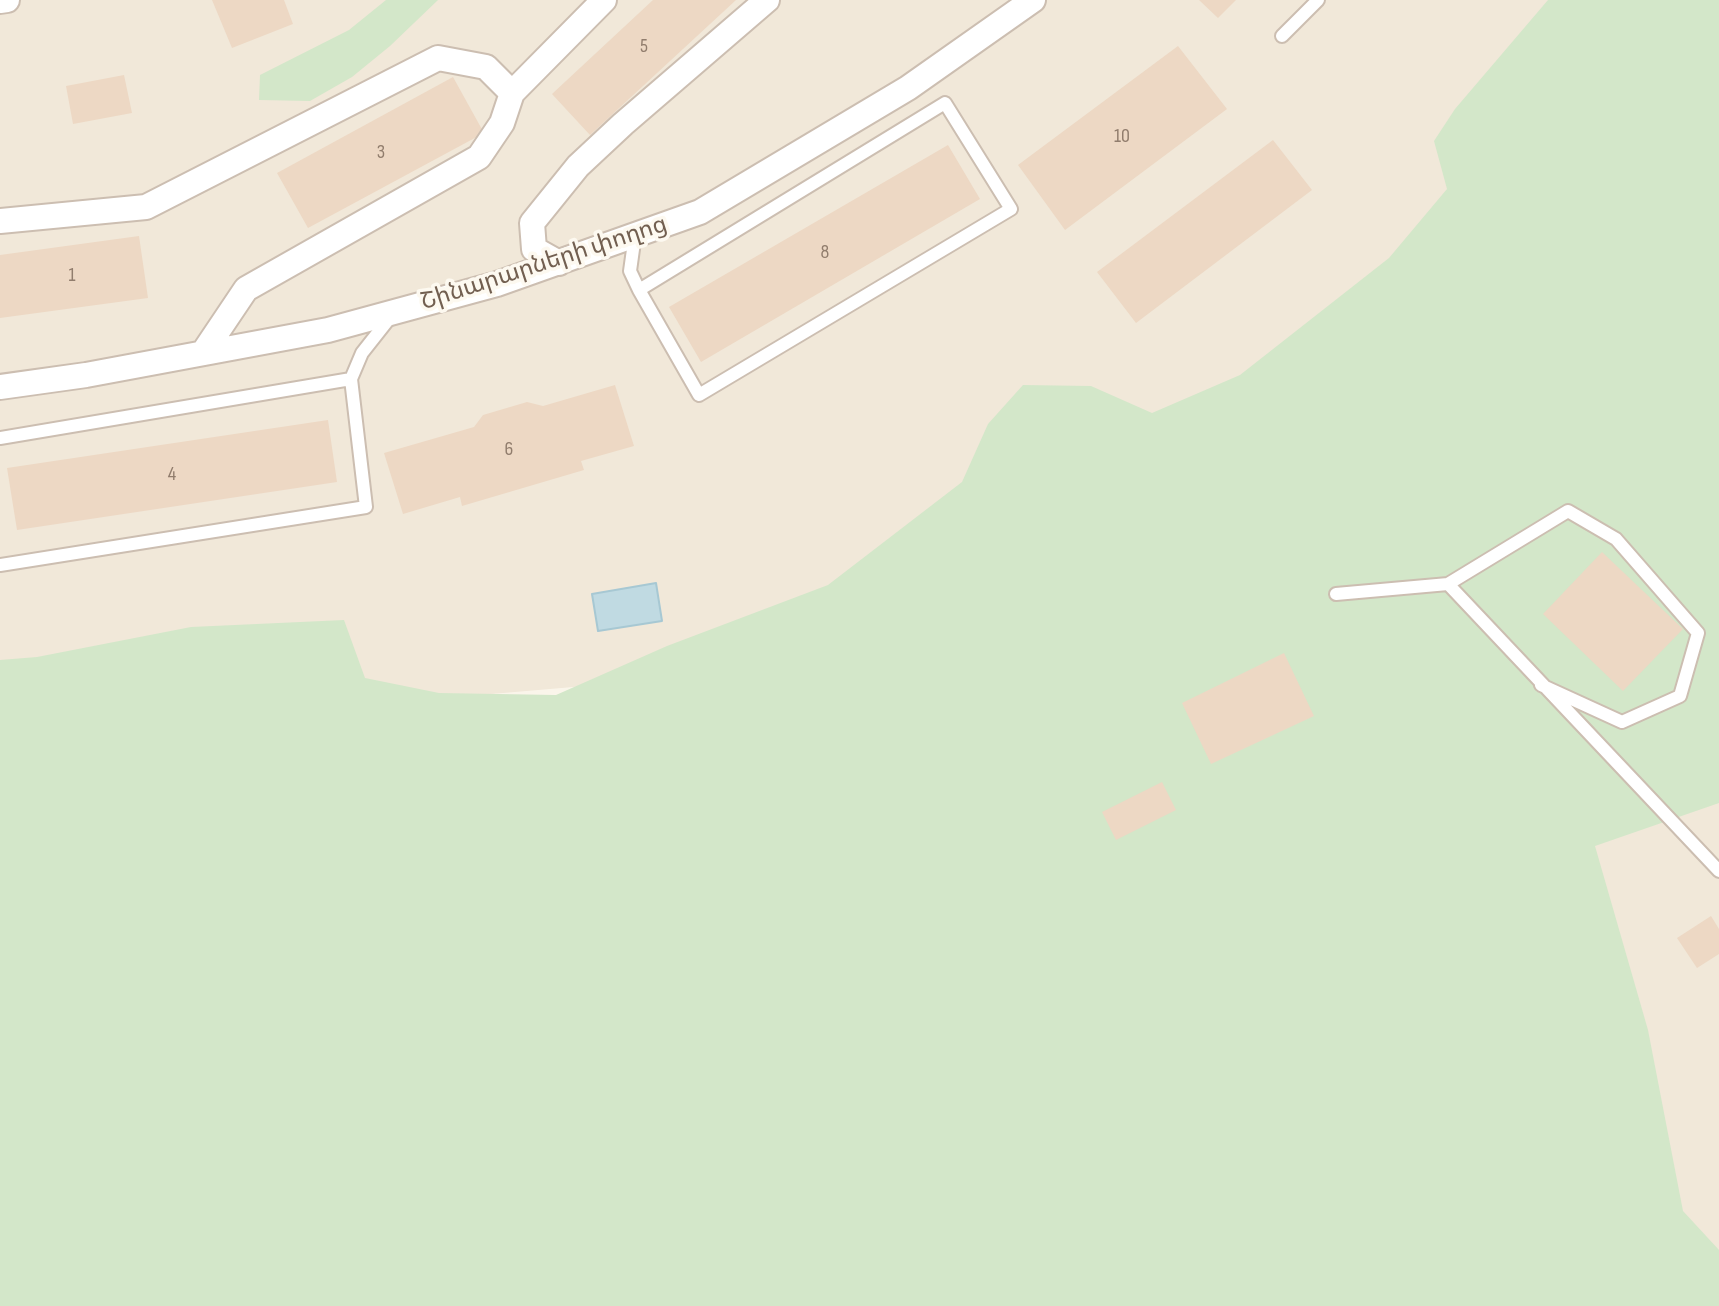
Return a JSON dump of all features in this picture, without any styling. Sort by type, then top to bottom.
[{"type":"street","points":[[0,1],[7,0]]},
{"type":"street","points":[[203,353],[246,289],[479,157],[502,123],[512,93],[604,0]]},
{"type":"street","points":[[559,263],[534,249],[532,223],[578,166],[600,145],[767,0]]},
{"type":"street","name":"Շինարարների փողոց","points":[[0,387],[328,330],[497,284],[700,212],[908,88],[1033,0]]},
{"type":"street","points":[[0,221],[146,207],[438,58],[486,67],[512,93]]},
{"type":"lane","points":[[1282,36],[1318,0]]},
{"type":"lane","points":[[635,235],[630,271],[639,290],[699,395],[1011,209],[945,103],[639,290]]},
{"type":"lane","points":[[0,565],[366,507],[351,379],[362,353],[394,313]]},
{"type":"lane","points":[[0,438],[351,379]]},
{"type":"lane","points":[[1336,594],[1448,584],[1568,511],[1616,539],[1698,633],[1680,696],[1622,722],[1541,685]]},
{"type":"lane","points":[[1448,584],[1719,871]]},
{"type":"shaded area","points":[[0,0],[1719,0],[1719,1257],[585,686],[0,736]]},
{"type":"green space","points":[[386,0],[438,0],[352,77],[310,101],[259,100],[260,75],[349,30]]},
{"type":"green space","points":[[1548,0],[1719,0],[1719,803],[1595,846],[1648,1030],[1683,1211],[1719,1250],[1719,1306],[0,1306],[0,660],[37,657],[191,627],[344,620],[365,678],[439,693],[556,695],[667,646],[828,585],[962,482],[988,424],[1023,385],[1091,386],[1152,413],[1240,375],[1389,258],[1447,189],[1434,141],[1455,109]]},
{"type":"water","points":[[656,583],[662,621],[598,631],[592,594]]},
{"type":"building","points":[[212,0],[284,0],[293,24],[232,48]]},
{"type":"building","points":[[653,0],[736,0],[590,135],[552,94]]},
{"type":"building","points":[[1199,0],[1236,0],[1218,18]]},
{"type":"building","points":[[1178,46],[1227,109],[1065,230],[1018,165]]},
{"type":"building","points":[[124,75],[132,113],[73,124],[66,86]]},
{"type":"building","points":[[453,77],[484,133],[308,228],[277,173]]},
{"type":"building","points":[[1273,140],[1312,190],[1136,323],[1097,272]]},
{"type":"building","points":[[948,145],[980,199],[701,362],[669,307]]},
{"type":"building","points":[[139,236],[148,298],[0,318],[0,255]]},
{"type":"building","points":[[615,385],[634,446],[581,461],[584,470],[462,506],[460,497],[403,514],[384,453],[474,427],[483,415],[527,402],[543,406]]},
{"type":"building","points":[[328,420],[337,482],[17,530],[7,468]]},
{"type":"building","points":[[1602,552],[1683,629],[1623,691],[1543,614]]},
{"type":"building","points":[[1284,653],[1314,716],[1211,764],[1182,703]]},
{"type":"building","points":[[1162,782],[1176,810],[1116,840],[1102,812]]},
{"type":"building","points":[[1711,916],[1719,929],[1719,954],[1697,968],[1677,938]]}]
